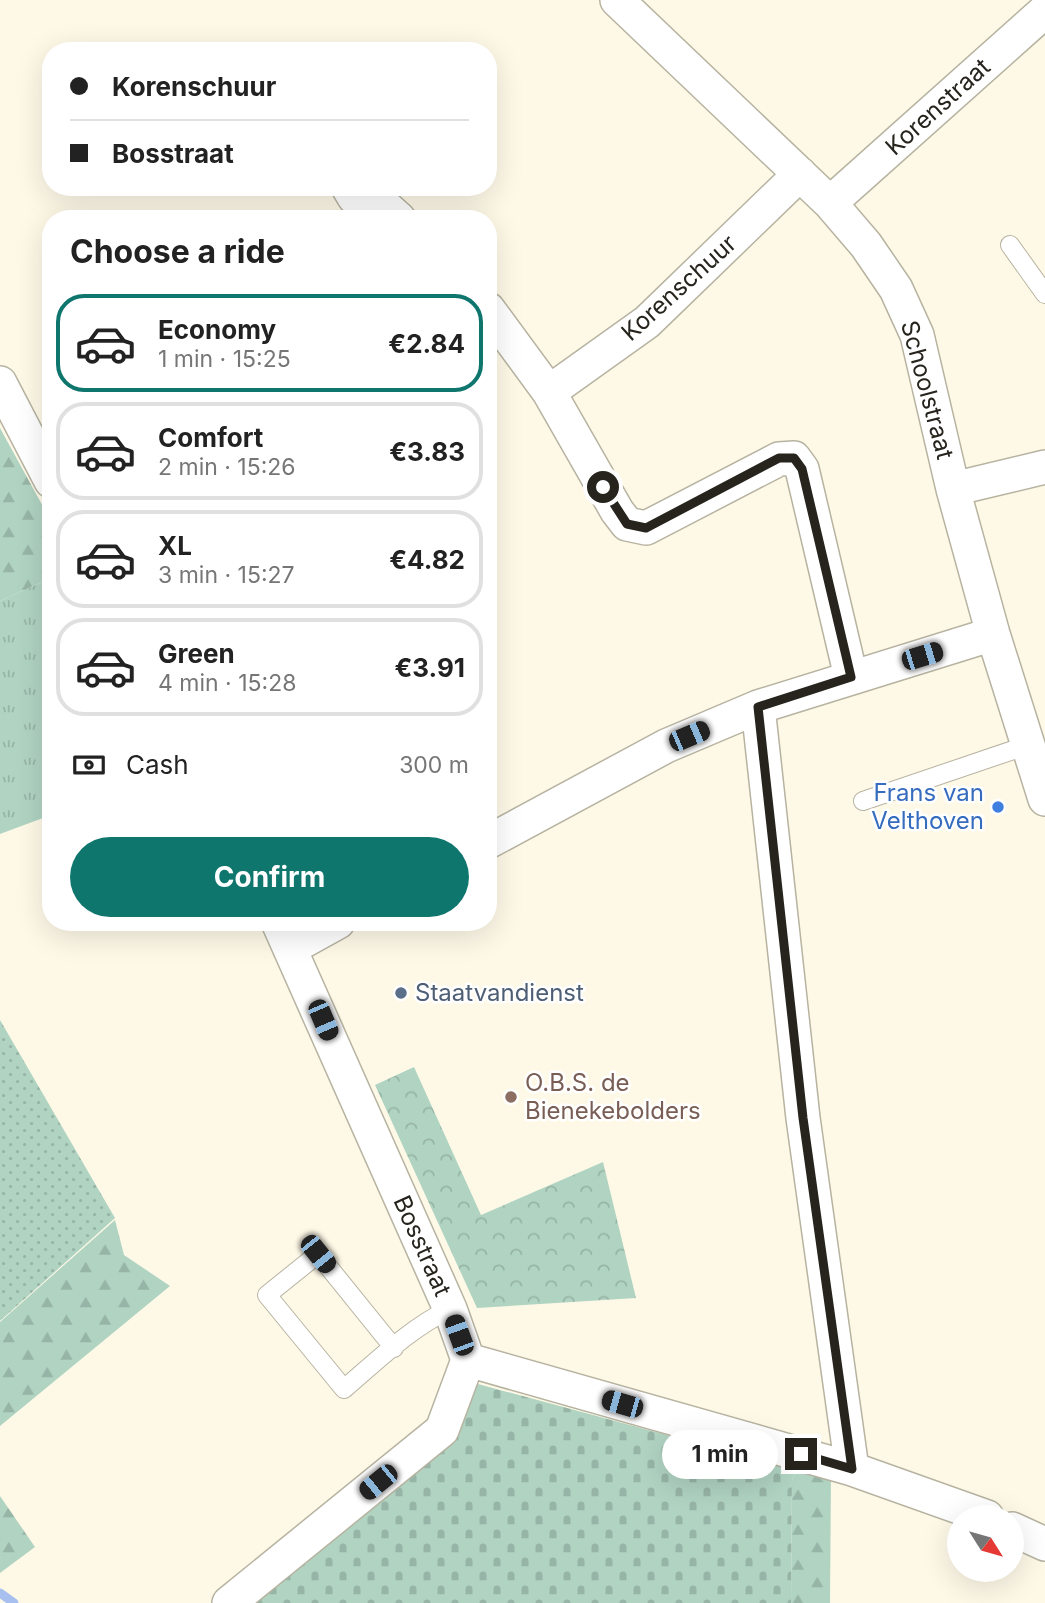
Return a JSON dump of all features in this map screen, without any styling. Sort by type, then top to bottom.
[{"type":"street","name":"Schoolstraat","points":[[617,0],[830,203],[866,245],[896,289],[917,335],[953,489],[993,634],[1036,742],[1045,799]]},
{"type":"street","name":"Korenstraat","points":[[830,203],[1045,11]]},
{"type":"street","name":"Korenschuur","points":[[549,392],[648,322],[800,174]]},
{"type":"street","points":[[353,196],[378,200],[389,210]]},
{"type":"street","points":[[497,321],[549,392],[627,524],[646,528],[779,458],[794,458],[802,469],[851,677]]},
{"type":"street","points":[[0,383],[42,464]]},
{"type":"street","points":[[953,489],[1045,467]]},
{"type":"street","points":[[497,837],[666,746],[758,707],[993,634]]},
{"type":"street","points":[[758,707],[803,1118],[852,1469]]},
{"type":"street","name":"Bosstraat","points":[[285,935],[450,1309],[468,1360]]},
{"type":"street","points":[[229,1603],[442,1430],[468,1360],[852,1469],[953,1505]]},
{"type":"street","points":[[1024,1534],[1045,1544]]},
{"type":"lane","points":[[1010,245],[1045,294]]},
{"type":"lane","points":[[863,801],[1036,742]]},
{"type":"lane","points":[[394,1348],[318,1254],[267,1295],[344,1389],[394,1348],[429,1319],[450,1309]]},
{"type":"green space","points":[[0,428],[42,505],[42,582],[0,601]]},
{"type":"green space","points":[[42,582],[42,818],[0,834],[0,601]]},
{"type":"green space","points":[[0,1020],[115,1218],[0,1321]]},
{"type":"green space","points":[[414,1067],[481,1215],[603,1162],[636,1298],[477,1308],[375,1085]]},
{"type":"green space","points":[[115,1220],[124,1255],[170,1286],[0,1426],[0,1322]]},
{"type":"green space","points":[[467,1381],[796,1470],[792,1481],[791,1603],[242,1603],[434,1450]]},
{"type":"green space","points":[[796,1470],[831,1472],[830,1603],[791,1603],[792,1481]]},
{"type":"green space","points":[[0,1496],[35,1547],[0,1573]]},
{"type":"waterway","points":[[0,1593],[14,1603]]},
{"type":"place","name":"Frans van Velthoven","points":[[998,807]]},
{"type":"place","name":"Staatvandienst","points":[[401,993]]},
{"type":"place","name":"O.B.S. de Bienekebolders","points":[[511,1097]]},
{"type":"route","points":[[603,487],[627,524],[646,528],[779,458],[794,458],[802,469],[851,677],[758,707],[803,1118],[852,1469],[801,1454]]}]
